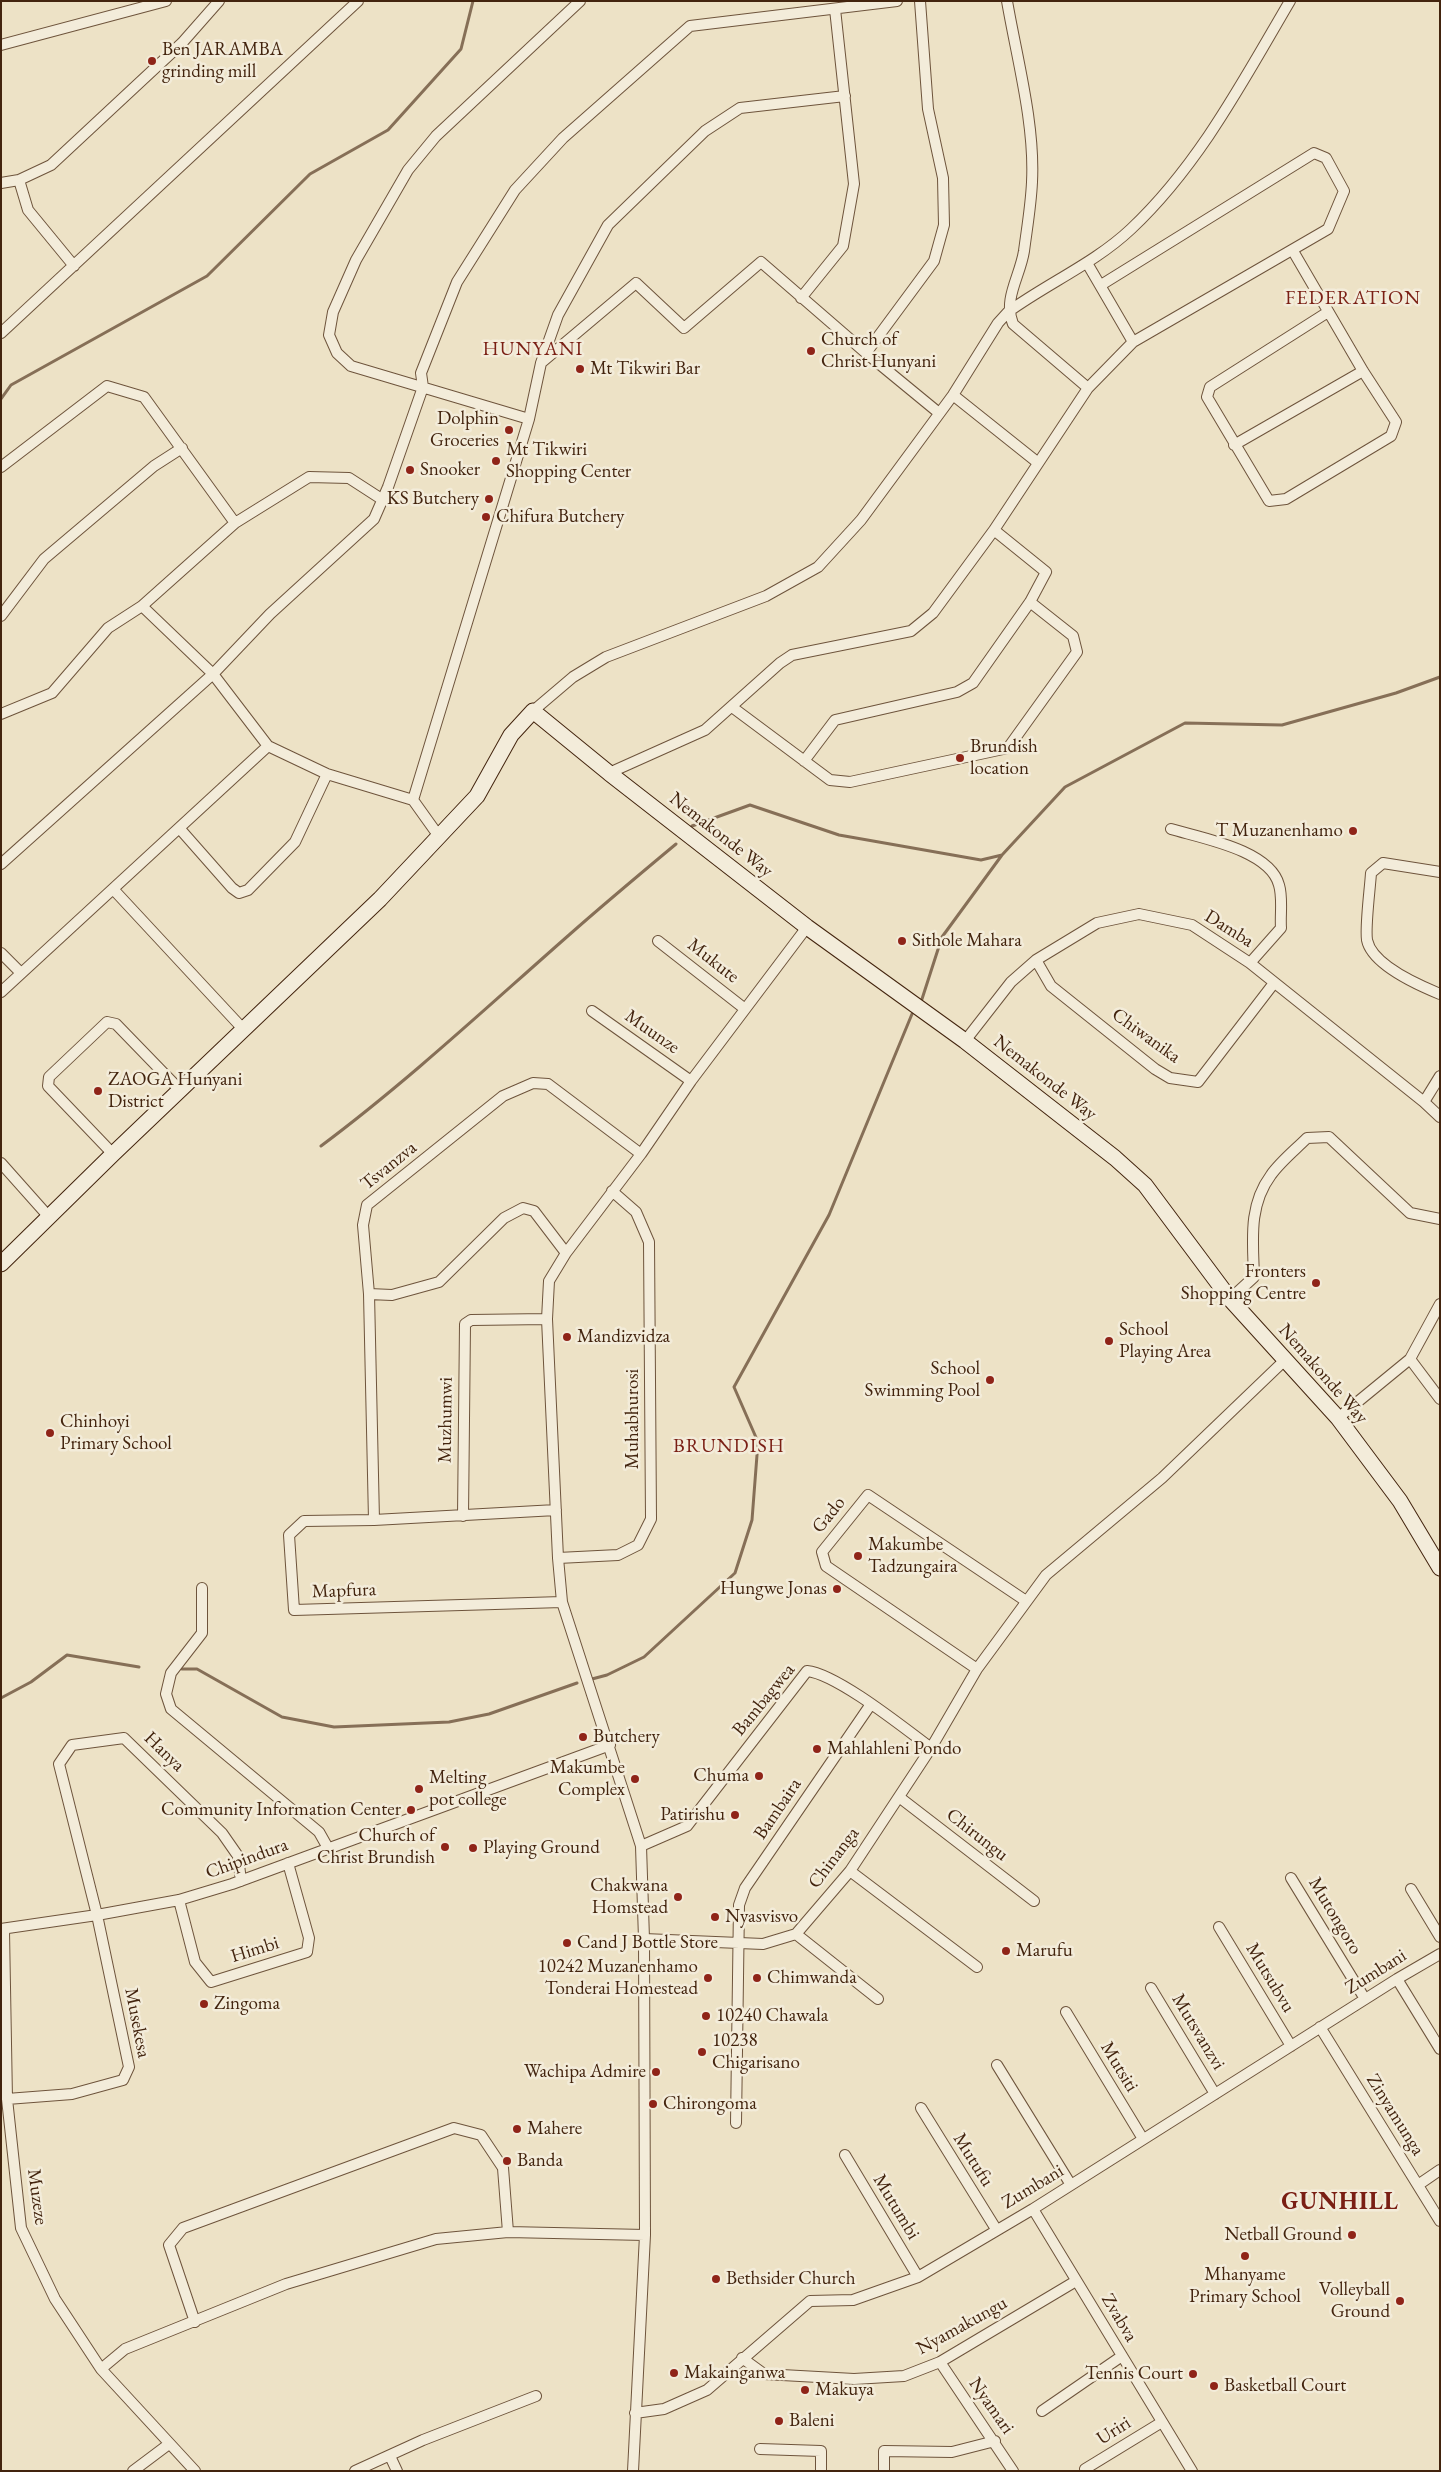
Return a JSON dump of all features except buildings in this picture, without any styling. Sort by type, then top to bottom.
[{"type":"street","points":[[1,45],[166,1]]},
{"type":"street","points":[[1,183],[19,180],[51,165],[182,43],[219,1]]},
{"type":"street","points":[[2,330],[74,266],[358,1]]},
{"type":"street","points":[[529,419],[351,366],[337,353],[329,335],[333,312],[356,260],[408,170],[436,136],[580,1]]},
{"type":"street","points":[[1,864],[213,674],[270,614],[374,519],[383,500],[423,387],[421,373],[457,282],[515,190],[563,138],[690,26],[897,1]]},
{"type":"street","points":[[866,353],[934,260],[944,225],[943,178],[928,109],[920,1]]},
{"type":"street","points":[[1007,1],[1029,128],[1032,181],[1024,253],[1009,301],[1008,312],[1012,324],[1088,388]]},
{"type":"street","points":[[1,1264],[113,1154],[380,899],[477,796],[511,735],[533,711],[573,677],[606,657],[766,596],[818,567],[861,520],[953,395],[998,324],[1008,312],[1088,262],[1131,230],[1166,191],[1211,134],[1290,1]]},
{"type":"street","points":[[802,298],[843,246],[854,184],[835,9]]},
{"type":"street","points":[[413,800],[529,419],[541,363],[558,315],[608,225],[705,131],[740,108],[845,96]]},
{"type":"street","points":[[609,773],[706,730],[780,663],[792,655],[911,630],[934,613],[994,530],[1037,462],[1088,388],[1133,342],[1328,229],[1344,191],[1326,158],[1314,153],[1101,286]]},
{"type":"street","points":[[19,180],[28,210],[74,266]]},
{"type":"street","points":[[1293,251],[1363,371],[1396,422],[1391,436],[1286,499],[1269,501],[1207,397],[1210,387],[1328,312]]},
{"type":"street","points":[[541,363],[636,283],[684,328],[761,262],[866,353],[940,413]]},
{"type":"street","points":[[1088,262],[1133,342]]},
{"type":"street","points":[[1234,445],[1363,371]]},
{"type":"street","points":[[1,467],[107,386],[144,397],[235,522]]},
{"type":"street","points":[[953,395],[1037,462]]},
{"type":"street","points":[[1,616],[44,559],[154,466],[182,448]]},
{"type":"street","points":[[1,714],[52,693],[108,628],[142,606],[235,522],[309,477],[349,478],[383,500]]},
{"type":"street","points":[[804,761],[835,720],[957,692],[973,683],[1030,602],[1046,572],[994,530]]},
{"type":"street","points":[[732,707],[830,780],[850,782],[1008,748],[1077,652],[1072,636],[1030,602]]},
{"type":"street","points":[[142,606],[213,674],[268,746],[327,774],[413,800],[438,836]]},
{"type":"street","name":"Nemakonde Way","points":[[533,711],[609,773],[807,927],[965,1040],[1115,1158],[1145,1185],[1230,1299],[1338,1418],[1400,1500],[1440,1568]]},
{"type":"street","points":[[1,992],[268,746]]},
{"type":"street","points":[[180,829],[232,888],[239,893],[248,890],[295,842],[327,774]]},
{"type":"street","points":[[1170,829],[1235,847],[1270,867],[1279,885],[1281,928],[1250,963]]},
{"type":"street","points":[[1440,872],[1383,863],[1371,874],[1367,940],[1380,961],[1412,983],[1440,994]]},
{"type":"street","points":[[113,888],[244,1030]]},
{"type":"street","name":"Damba","points":[[965,1040],[1011,982],[1036,960],[1097,923],[1139,914],[1192,925],[1250,963],[1424,1102],[1440,1117]]},
{"type":"street","points":[[634,2471],[635,2413],[645,2235],[644,1939],[641,1846],[610,1745],[596,1712],[562,1602],[558,1558],[546,1319],[549,1282],[566,1253],[807,927]]},
{"type":"street","name":"Mukute","points":[[658,941],[746,1010]]},
{"type":"street","points":[[1,953],[21,973]]},
{"type":"street","name":"Chiwanika","points":[[1036,960],[1051,986],[1155,1069],[1170,1078],[1198,1082],[1274,983]]},
{"type":"street","name":"Muunze","points":[[592,1011],[691,1082]]},
{"type":"street","points":[[113,1154],[48,1086],[49,1077],[107,1022],[116,1024],[180,1090]]},
{"type":"street","points":[[1424,1102],[1440,1076]]},
{"type":"street","name":"Tsvanzva","points":[[374,1520],[369,1294],[363,1225],[367,1205],[503,1096],[533,1083],[548,1084],[641,1154]]},
{"type":"street","points":[[1230,1299],[1254,1277],[1252,1222],[1257,1202],[1271,1175],[1306,1138],[1329,1137],[1410,1213],[1440,1219]]},
{"type":"street","points":[[1,1163],[49,1217]]},
{"type":"street","name":"Muhabhurosi","points":[[558,1558],[618,1555],[638,1545],[651,1519],[649,1242],[636,1212],[612,1191]]},
{"type":"street","points":[[369,1294],[392,1295],[439,1282],[504,1218],[523,1208],[534,1211],[566,1253]]},
{"type":"street","points":[[1338,1418],[1410,1359],[1440,1304]]},
{"type":"street","name":"Muzhumwi","points":[[463,1516],[464,1324],[471,1320],[546,1319]]},
{"type":"street","name":"Chinanga","points":[[796,1934],[850,1871],[931,1748],[977,1669],[1046,1575],[1162,1478],[1286,1359]]},
{"type":"street","points":[[1410,1359],[1440,1398]]},
{"type":"street","name":"Gado","points":[[977,1669],[826,1566],[822,1552],[868,1495],[1026,1601]]},
{"type":"street","name":"Mapfura","points":[[556,1510],[374,1520],[304,1521],[289,1535],[294,1610],[562,1602]]},
{"type":"street","points":[[202,1588],[202,1633],[171,1673],[166,1694],[171,1709],[318,1832],[328,1848]]},
{"type":"street","name":"Bambagwea","points":[[641,1846],[687,1826],[807,1670],[820,1672],[871,1704],[931,1748]]},
{"type":"street","name":"Bambaira","points":[[736,2123],[739,1905],[745,1888],[871,1704]]},
{"type":"street","name":"Hanya","points":[[97,1915],[59,1764],[72,1745],[124,1738],[222,1833],[238,1856],[241,1881]]},
{"type":"street","name":"Chipindura","points":[[3,1930],[179,1900],[241,1881],[610,1745]]},
{"type":"street","name":"Chirungu","points":[[899,1797],[1034,1901]]},
{"type":"street","name":"Himbi","points":[[179,1900],[195,1962],[211,1982],[307,1952],[309,1938],[288,1863]]},
{"type":"street","points":[[850,1871],[977,1967]]},
{"type":"street","name":"Mutongoro","points":[[1291,1878],[1365,1999]]},
{"type":"street","points":[[1412,1889],[1440,1937]]},
{"type":"street","name":"Musekesa","points":[[8,2099],[72,2094],[123,2080],[129,2068],[97,1915]]},
{"type":"street","name":"Mutsubvu","points":[[1219,1927],[1291,2046]]},
{"type":"street","name":"Muzeze","points":[[3,1930],[8,2099],[21,2228],[55,2298],[101,2369],[168,2444],[195,2471]]},
{"type":"street","points":[[644,1939],[763,1944],[796,1934],[878,1999]]},
{"type":"street","name":"Zumbani","points":[[635,2413],[664,2409],[707,2390],[742,2358],[810,2302],[852,2300],[918,2277],[996,2229],[1033,2209],[1365,1999],[1440,1954]]},
{"type":"street","points":[[1397,1979],[1440,2049]]},
{"type":"street","name":"Mutsvanzvi","points":[[1151,1988],[1215,2094]]},
{"type":"street","name":"Mutsiti","points":[[1066,2012],[1142,2139]]},
{"type":"street","name":"Zinyamunga","points":[[1320,2028],[1440,2221]]},
{"type":"street","points":[[997,2065],[1071,2185]]},
{"type":"street","name":"Mutufu","points":[[921,2108],[996,2229]]},
{"type":"street","points":[[195,2322],[169,2245],[183,2228],[454,2128],[481,2135],[503,2168],[508,2232]]},
{"type":"street","name":"Mutumbi","points":[[845,2155],[918,2277]]},
{"type":"street","points":[[1418,2185],[1440,2170]]},
{"type":"street","name":"Zvabva","points":[[1033,2209],[1192,2471]]},
{"type":"street","points":[[101,2369],[125,2349],[303,2278],[436,2239],[508,2232],[645,2235]]},
{"type":"street","name":"Nyamakungu","points":[[742,2358],[764,2374],[854,2379],[904,2376],[940,2362],[1076,2281]]},
{"type":"street","points":[[1042,2411],[1122,2356]]},
{"type":"street","name":"Nyamari","points":[[940,2362],[995,2441],[1013,2471]]},
{"type":"street","points":[[354,2471],[423,2440],[536,2396]]},
{"type":"street","name":"Uriri","points":[[1085,2469],[1162,2422]]},
{"type":"street","points":[[884,2471],[884,2451],[952,2452],[995,2441]]},
{"type":"street","points":[[134,2471],[168,2444]]},
{"type":"street","points":[[760,2449],[821,2451],[821,2471]]},
{"type":"street","points":[[390,2456],[397,2471]]},
{"type":"waterway","points":[[1,399],[11,385],[207,276],[310,174],[388,130],[461,49],[473,1]]},
{"type":"waterway","points":[[922,999],[942,937],[1002,855],[1065,787],[1185,723],[1282,725],[1396,693],[1440,677]]},
{"type":"waterway","points":[[692,826],[750,805],[839,835],[981,860],[1002,855]]},
{"type":"waterway","points":[[321,1146],[416,1070],[582,923],[676,844]]},
{"type":"waterway","points":[[592,1679],[607,1675],[644,1657],[735,1573],[752,1520],[758,1442],[734,1387],[829,1215],[912,1014]]},
{"type":"waterway","points":[[1,1698],[31,1682],[67,1655],[139,1667]]},
{"type":"waterway","points":[[182,1669],[197,1669],[282,1717],[334,1727],[449,1722],[489,1714],[577,1683]]},
{"type":"place","name":"Ben JARAMBA grinding mill","points":[[152,61]]},
{"type":"place","name":"Church of Christ Hunyani","points":[[811,351]]},
{"type":"place","name":"Mt Tikwiri Bar","points":[[580,369]]},
{"type":"place","name":"Dolphin Groceries","points":[[509,430]]},
{"type":"place","name":"Mt Tikwiri Shopping Center","points":[[496,461]]},
{"type":"place","name":"Snooker","points":[[410,470]]},
{"type":"place","name":"KS Butchery","points":[[489,499]]},
{"type":"place","name":"Chifura Butchery","points":[[486,517]]},
{"type":"place","name":"Brundish location","points":[[960,758]]},
{"type":"place","name":"T Muzanenhamo","points":[[1353,831]]},
{"type":"place","name":"Sithole Mahara","points":[[902,941]]},
{"type":"place","name":"ZAOGA Hunyani District","points":[[98,1091]]},
{"type":"place","name":"Fronters Shopping Centre","points":[[1316,1283]]},
{"type":"place","name":"Mandizvidza","points":[[567,1337]]},
{"type":"place","name":"School Playing Area","points":[[1109,1341]]},
{"type":"place","name":"School Swimming Pool","points":[[990,1380]]},
{"type":"place","name":"Chinhoyi Primary School","points":[[50,1433]]},
{"type":"place","name":"Makumbe Tadzungaira","points":[[858,1556]]},
{"type":"place","name":"Hungwe Jonas","points":[[837,1589]]},
{"type":"place","name":"Butchery","points":[[583,1737]]},
{"type":"place","name":"Mahlahleni Pondo","points":[[817,1749]]},
{"type":"place","name":"Chuma","points":[[759,1776]]},
{"type":"place","name":"Makumbe Complex","points":[[635,1779]]},
{"type":"place","name":"Melting pot college","points":[[419,1789]]},
{"type":"place","name":"Community Information Center","points":[[411,1810]]},
{"type":"place","name":"Patirishu","points":[[735,1815]]},
{"type":"place","name":"Church of Christ Brundish","points":[[445,1847]]},
{"type":"place","name":"Playing Ground","points":[[473,1848]]},
{"type":"place","name":"Chakwana Homstead","points":[[678,1897]]},
{"type":"place","name":"Nyasvisvo","points":[[715,1917]]},
{"type":"place","name":"Cand J Bottle Store","points":[[567,1943]]},
{"type":"place","name":"Marufu","points":[[1006,1951]]},
{"type":"place","name":"10242 Muzanenhamo Tonderai Homestead","points":[[708,1978]]},
{"type":"place","name":"Chimwanda","points":[[757,1978]]},
{"type":"place","name":"Zingoma","points":[[204,2004]]},
{"type":"place","name":"10240 Chawala","points":[[706,2016]]},
{"type":"place","name":"10238 Chigarisano","points":[[702,2052]]},
{"type":"place","name":"Wachipa Admire","points":[[656,2072]]},
{"type":"place","name":"Chirongoma","points":[[653,2104]]},
{"type":"place","name":"Mahere","points":[[517,2129]]},
{"type":"place","name":"Banda","points":[[507,2161]]},
{"type":"place","name":"Netball Ground","points":[[1352,2235]]},
{"type":"place","name":"Mhanyame Primary School","points":[[1245,2256]]},
{"type":"place","name":"Bethsider Church","points":[[716,2279]]},
{"type":"place","name":"Volleyball Ground","points":[[1400,2301]]},
{"type":"place","name":"Makainganwa","points":[[674,2373]]},
{"type":"place","name":"Tennis Court","points":[[1193,2374]]},
{"type":"place","name":"Basketball Court","points":[[1214,2386]]},
{"type":"place","name":"Makuya","points":[[805,2390]]},
{"type":"place","name":"Baleni","points":[[779,2421]]},
{"type":"district","name":"FEDERATION","points":[[1353,299]]},
{"type":"district","name":"HUNYANI","points":[[533,350]]},
{"type":"district","name":"BRUNDISH","points":[[729,1447]]},
{"type":"district","name":"GUNHILL","points":[[1340,2202]]}]
